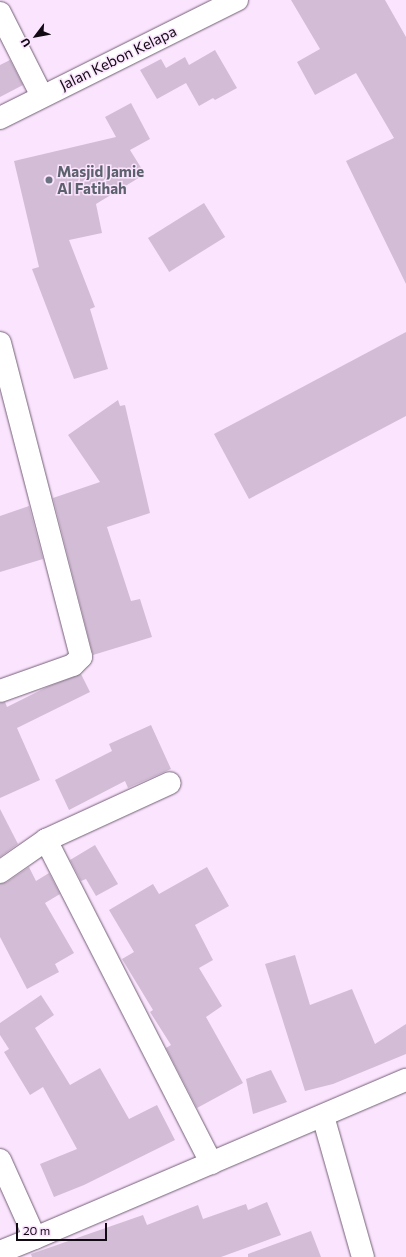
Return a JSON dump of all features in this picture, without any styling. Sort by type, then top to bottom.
[{"type":"street","name":"Jalan Kebon Kelapa","points":[[0,118],[237,0]]},
{"type":"street","points":[[0,13],[42,96]]},
{"type":"street","points":[[0,343],[81,657],[73,665],[0,691]]},
{"type":"street","points":[[0,872],[46,840],[170,783]]},
{"type":"street","points":[[46,840],[211,1163]]},
{"type":"street","points":[[0,1252],[406,1080]]},
{"type":"street","points":[[323,1116],[363,1257]]},
{"type":"street","points":[[0,1160],[35,1238]]},
{"type":"building","points":[[291,0],[385,0],[406,37],[406,284],[346,161],[394,138],[356,73],[315,95],[297,62],[320,49]]},
{"type":"building","points":[[215,50],[237,88],[215,100],[213,98],[199,106],[186,83],[157,99],[140,70],[161,59],[166,68],[185,57],[189,65]]},
{"type":"building","points":[[10,60],[23,85],[0,97],[0,65]]},
{"type":"building","points":[[131,103],[150,139],[130,150],[145,174],[96,204],[102,233],[69,240],[95,307],[90,309],[108,369],[74,379],[32,269],[39,267],[14,161],[116,137],[105,117]]},
{"type":"building","points":[[204,203],[225,237],[169,272],[148,238]]},
{"type":"building","points":[[406,332],[406,416],[249,499],[214,434]]},
{"type":"building","points":[[118,400],[120,406],[125,405],[150,513],[107,527],[131,601],[140,599],[152,637],[93,655],[53,498],[100,482],[68,435]]},
{"type":"building","points":[[29,506],[43,559],[0,572],[0,516]]},
{"type":"building","points":[[81,674],[90,692],[17,728],[40,780],[0,798],[0,703],[5,702],[7,707],[47,687]]},
{"type":"building","points":[[151,725],[171,769],[128,788],[125,781],[69,810],[55,780],[112,751],[109,744]]},
{"type":"building","points":[[0,809],[18,844],[0,857]]},
{"type":"building","points":[[95,845],[118,884],[96,896],[86,879],[81,881],[70,860]]},
{"type":"building","points":[[29,867],[36,881],[49,873],[60,894],[45,903],[74,953],[55,964],[59,972],[27,989],[0,937],[0,884],[7,882]]},
{"type":"building","points":[[207,867],[229,906],[195,925],[213,960],[199,968],[222,1006],[206,1017],[243,1083],[197,1108],[166,1048],[171,1045],[150,1012],[153,1010],[122,959],[134,952],[109,910],[153,884],[159,894]]},
{"type":"building","points":[[295,955],[310,1005],[352,989],[375,1044],[406,1024],[406,1054],[333,1084],[305,1091],[265,964]]},
{"type":"building","points":[[41,995],[54,1015],[35,1028],[70,1085],[100,1068],[129,1119],[157,1105],[175,1140],[84,1185],[54,1197],[40,1164],[77,1149],[43,1087],[30,1095],[4,1052],[9,1049],[0,1035],[0,1023]]},
{"type":"building","points":[[271,1070],[287,1102],[253,1114],[246,1079]]},
{"type":"building","points":[[267,1202],[281,1235],[221,1257],[32,1257],[31,1254],[143,1215],[147,1225],[198,1205],[203,1219],[246,1204],[248,1210]]},
{"type":"building","points":[[311,1231],[321,1257],[248,1257],[248,1254]]},
{"type":"place","name":"Masjid Jamie Al Fatihah","points":[[49,180]]}]
